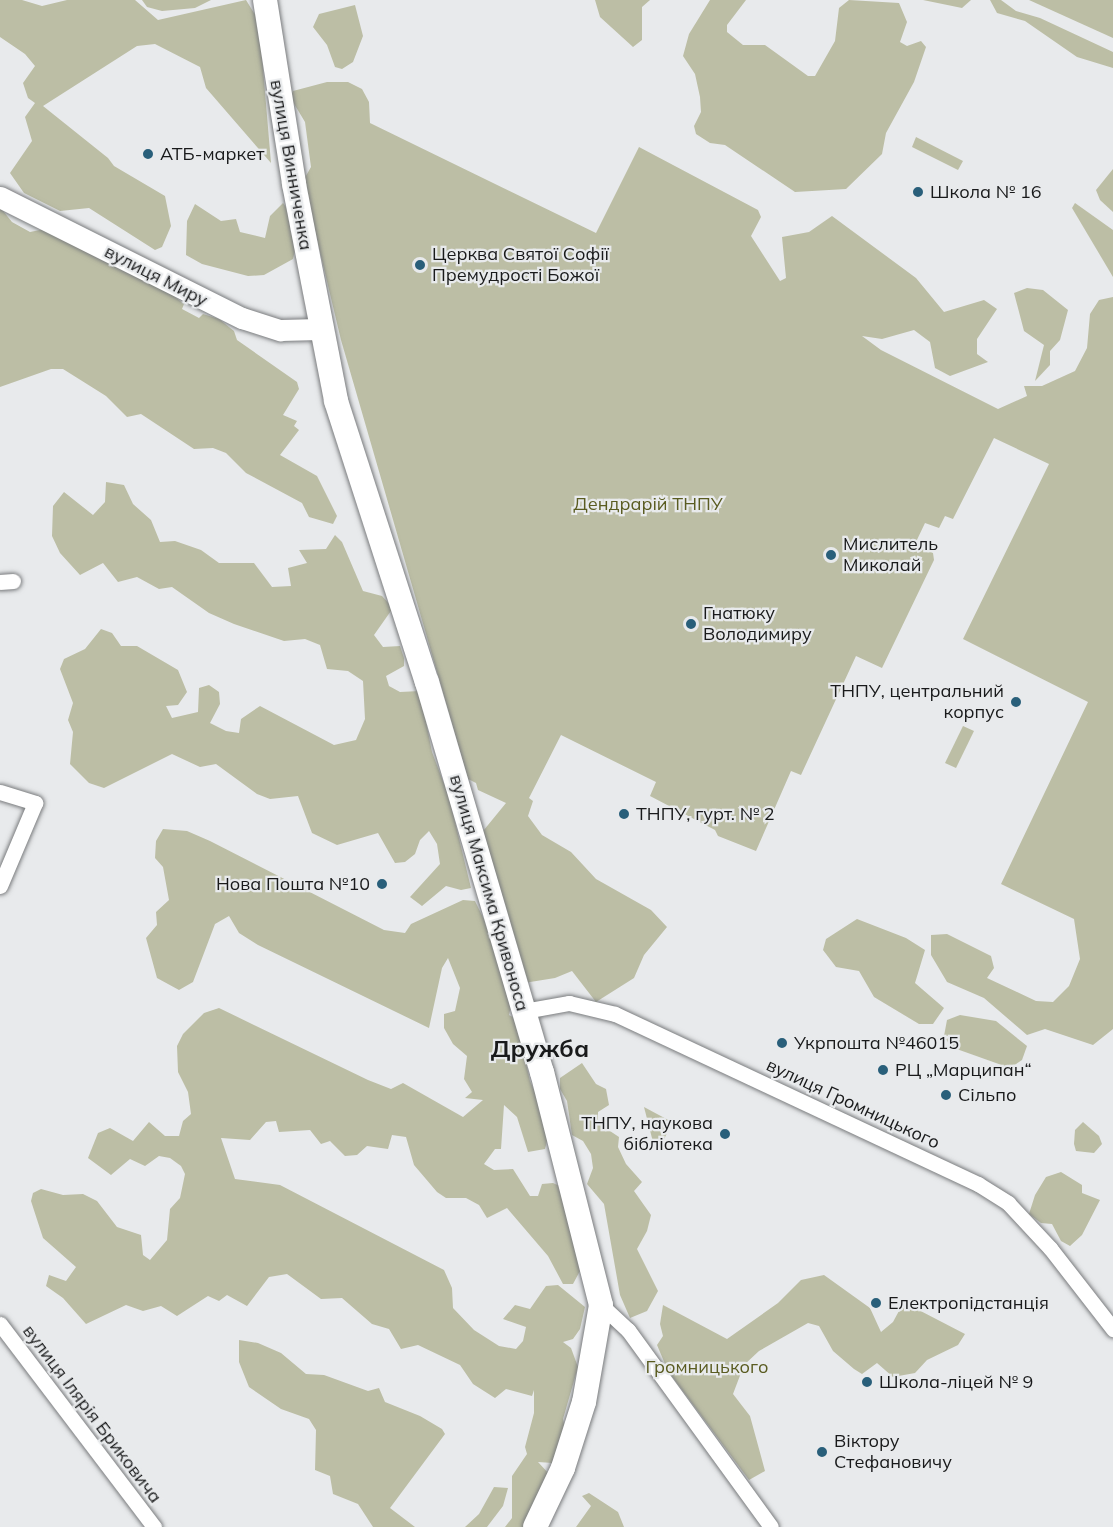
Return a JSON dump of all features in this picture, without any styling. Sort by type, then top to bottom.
[{"type":"main road","name":"вулиця Винниченка","points":[[265,0],[320,329]]},
{"type":"main road","name":"вулиця Миру","points":[[0,196],[242,318],[280,330],[320,329]]},
{"type":"main road","name":"вулиця Максима Кривоноса","points":[[320,329],[350,448],[427,682],[524,1011],[601,1305],[584,1402],[563,1468],[536,1527]]},
{"type":"street","points":[[0,792],[35,803],[0,886]]},
{"type":"street","name":"вулиця Громницького","points":[[524,1011],[569,1003],[615,1014],[978,1184],[1015,1211],[1113,1329]]},
{"type":"street","points":[[601,1305],[628,1330],[771,1527]]},
{"type":"street","name":"вулиця Ілярія Бриковича","points":[[0,1324],[154,1527]]},
{"type":"green space","points":[[0,0],[22,0],[42,6],[67,0],[135,0],[158,20],[246,0],[259,21],[271,163],[206,88],[200,67],[155,44],[137,46],[43,106],[108,158],[114,166],[165,196],[171,226],[162,247],[155,250],[89,208],[60,211],[24,193],[10,173],[32,141],[25,117],[35,103],[28,98],[23,83],[35,66],[25,54],[0,37]]},
{"type":"green space","points":[[142,0],[211,0],[195,8],[162,11],[147,7]]},
{"type":"green space","points":[[595,0],[650,0],[642,7],[642,40],[633,47],[600,17]]},
{"type":"green space","points":[[710,0],[746,0],[727,25],[727,32],[743,45],[765,45],[808,76],[815,76],[835,41],[839,8],[849,0],[899,3],[907,22],[900,42],[907,46],[921,41],[926,47],[914,82],[886,133],[882,154],[846,189],[795,192],[725,145],[710,143],[696,134],[694,126],[701,112],[700,97],[695,74],[683,56],[689,34]]},
{"type":"green space","points":[[923,0],[971,0],[962,8]]},
{"type":"green space","points":[[990,0],[1001,0],[1016,11],[1040,18],[1113,52],[1113,68],[1077,57],[1025,21],[997,13]]},
{"type":"green space","points":[[1029,0],[1113,0],[1113,38]]},
{"type":"green space","points":[[355,5],[363,36],[353,62],[342,69],[335,67],[327,45],[313,27],[319,14]]},
{"type":"green space","name":"Дендрарій ТНПУ","points":[[327,82],[348,82],[362,89],[369,102],[370,123],[596,233],[639,147],[758,210],[761,217],[751,236],[780,281],[786,278],[782,237],[809,232],[832,216],[916,278],[944,312],[984,300],[997,309],[977,339],[977,354],[988,362],[950,376],[935,368],[930,342],[914,330],[882,339],[862,336],[881,350],[998,409],[1027,396],[1024,386],[1042,386],[1075,371],[1087,348],[1090,314],[1099,300],[1113,297],[1113,1029],[1093,1045],[1045,1029],[1027,1035],[984,998],[947,982],[931,955],[931,935],[947,934],[991,956],[994,968],[987,978],[1036,1001],[1053,1002],[1069,986],[1080,959],[1074,919],[1001,884],[1088,702],[963,639],[1049,464],[994,438],[953,519],[945,516],[939,528],[925,523],[915,544],[933,553],[934,560],[882,668],[856,656],[801,775],[791,771],[756,851],[718,836],[715,830],[650,796],[656,782],[561,735],[529,798],[533,801],[528,816],[542,835],[571,852],[596,879],[651,910],[667,927],[644,955],[634,978],[596,1002],[572,971],[555,978],[524,983],[479,836],[506,803],[478,790],[476,783],[468,779],[341,340],[303,181],[311,167],[305,122],[290,97],[293,91]]},
{"type":"green space","points":[[916,137],[963,161],[958,170],[912,147]]},
{"type":"green space","points":[[1113,169],[1113,212],[1100,200],[1096,190]]},
{"type":"green space","points":[[283,203],[290,213],[290,230],[296,246],[293,259],[264,275],[248,276],[202,264],[186,255],[187,221],[195,204],[221,221],[236,219],[240,232],[265,238],[270,216]]},
{"type":"green space","points":[[1075,203],[1113,230],[1113,277],[1072,208]]},
{"type":"green space","points":[[0,207],[12,222],[30,232],[55,227],[155,281],[184,304],[182,309],[199,318],[203,314],[219,319],[234,331],[237,340],[297,382],[299,389],[283,415],[297,421],[294,426],[299,430],[280,455],[317,476],[337,516],[333,524],[309,517],[302,503],[246,473],[226,453],[213,448],[194,449],[141,414],[127,417],[106,396],[63,369],[51,369],[0,387]]},
{"type":"green space","points":[[1027,288],[1043,290],[1068,310],[1060,340],[1050,351],[1050,365],[1035,381],[1044,345],[1024,331],[1014,293]]},
{"type":"green space","points":[[106,482],[124,485],[133,504],[151,520],[160,542],[175,541],[201,550],[219,563],[254,563],[272,587],[291,586],[288,568],[307,563],[299,550],[326,549],[335,535],[342,542],[363,591],[382,596],[393,608],[374,635],[383,647],[400,646],[404,658],[404,666],[386,676],[389,686],[400,692],[420,691],[432,752],[449,797],[471,888],[461,890],[446,886],[422,906],[410,897],[440,864],[437,844],[429,831],[420,840],[415,854],[405,862],[395,863],[378,833],[337,845],[312,833],[298,796],[270,799],[257,794],[216,764],[200,767],[172,754],[104,788],[89,783],[70,764],[73,732],[68,720],[73,703],[60,669],[64,659],[85,649],[101,629],[112,633],[121,646],[137,646],[178,670],[187,692],[178,705],[166,706],[172,718],[198,712],[199,688],[209,685],[219,692],[220,704],[210,723],[226,731],[239,733],[241,719],[260,706],[334,745],[356,740],[365,719],[363,681],[348,671],[327,669],[320,645],[305,639],[284,641],[234,624],[209,613],[172,587],[159,589],[137,577],[118,582],[103,563],[80,575],[60,553],[52,536],[53,506],[64,492],[93,515],[105,502]]},
{"type":"green space","points":[[963,726],[974,731],[956,768],[945,763]]},
{"type":"green space","points":[[163,829],[187,831],[210,841],[384,930],[405,933],[411,924],[463,900],[475,901],[495,942],[511,1006],[509,1015],[516,1019],[530,1081],[543,1110],[548,1137],[545,1149],[528,1152],[517,1117],[504,1105],[501,1149],[495,1149],[484,1164],[494,1170],[513,1169],[530,1196],[538,1196],[542,1184],[553,1183],[564,1188],[581,1269],[573,1284],[563,1284],[548,1256],[507,1208],[487,1218],[479,1205],[466,1198],[446,1198],[437,1192],[414,1165],[406,1137],[392,1135],[388,1149],[367,1146],[357,1155],[345,1156],[330,1141],[321,1144],[310,1130],[279,1132],[276,1121],[266,1122],[250,1140],[221,1138],[235,1179],[280,1185],[444,1270],[452,1288],[453,1308],[474,1330],[499,1346],[516,1349],[523,1341],[526,1327],[503,1319],[515,1305],[530,1309],[546,1286],[558,1285],[585,1307],[580,1329],[573,1339],[563,1342],[571,1348],[578,1367],[563,1419],[566,1433],[553,1463],[538,1462],[550,1475],[527,1527],[505,1527],[512,1518],[512,1476],[527,1454],[525,1447],[534,1413],[534,1390],[532,1396],[506,1389],[495,1398],[473,1384],[460,1365],[418,1345],[401,1349],[389,1329],[372,1324],[342,1298],[321,1299],[287,1274],[269,1277],[247,1306],[227,1295],[219,1301],[208,1296],[177,1316],[161,1306],[143,1311],[126,1305],[86,1324],[63,1298],[46,1286],[49,1275],[66,1281],[76,1267],[43,1238],[31,1201],[33,1193],[41,1189],[63,1195],[83,1194],[97,1201],[117,1227],[141,1235],[143,1255],[150,1260],[167,1240],[170,1209],[180,1198],[185,1174],[181,1166],[170,1158],[159,1156],[145,1166],[130,1159],[111,1175],[88,1158],[98,1133],[110,1128],[133,1141],[149,1122],[165,1136],[179,1136],[183,1121],[191,1114],[188,1092],[178,1072],[177,1046],[183,1034],[204,1013],[219,1008],[368,1080],[391,1089],[403,1083],[463,1117],[483,1100],[465,1098],[472,1092],[464,1079],[467,1056],[453,1044],[444,1028],[444,1014],[455,1011],[460,988],[448,958],[442,968],[429,1028],[258,945],[239,933],[229,916],[215,924],[193,982],[179,990],[157,978],[146,938],[157,925],[156,912],[169,900],[163,867],[155,858],[156,841]]},
{"type":"green space","points":[[857,919],[906,938],[925,950],[915,983],[944,1008],[933,1024],[919,1024],[874,997],[859,971],[836,967],[823,950],[826,939]]},
{"type":"green space","points":[[960,1015],[996,1021],[1027,1046],[1022,1060],[1010,1068],[951,1047],[944,1036],[947,1020]]},
{"type":"green space","points":[[582,1063],[596,1084],[606,1089],[609,1105],[598,1112],[598,1123],[619,1137],[618,1147],[626,1164],[642,1182],[634,1191],[651,1215],[647,1231],[637,1249],[658,1291],[647,1311],[630,1318],[620,1295],[604,1204],[587,1184],[593,1168],[591,1154],[583,1141],[572,1135],[567,1101],[560,1089],[560,1078]]},
{"type":"green space","points":[[644,1107],[672,1122],[661,1146],[653,1142]]},
{"type":"green space","points":[[1083,1122],[1099,1136],[1102,1144],[1094,1153],[1076,1151],[1075,1130]]},
{"type":"green space","points":[[1061,1172],[1082,1185],[1082,1193],[1100,1200],[1082,1235],[1070,1246],[1061,1241],[1052,1224],[1041,1223],[1029,1214],[1035,1195],[1046,1177]]},
{"type":"green space","name":"Громницького","points":[[824,1275],[870,1308],[881,1332],[893,1322],[900,1309],[911,1306],[965,1334],[958,1345],[927,1360],[915,1373],[893,1377],[877,1363],[862,1374],[854,1369],[833,1351],[819,1326],[808,1323],[759,1351],[744,1365],[733,1394],[750,1416],[765,1471],[749,1480],[668,1371],[657,1345],[663,1336],[660,1324],[663,1305],[727,1339],[778,1303],[801,1280]]},
{"type":"green space","points":[[239,1340],[258,1343],[281,1353],[306,1374],[324,1375],[368,1391],[379,1388],[385,1402],[420,1416],[442,1429],[445,1434],[390,1508],[415,1527],[373,1527],[358,1504],[333,1494],[330,1476],[315,1470],[316,1430],[309,1419],[281,1409],[249,1387],[239,1362]]},
{"type":"green space","points":[[494,1487],[508,1488],[503,1506],[487,1527],[465,1527],[479,1514]]},
{"type":"green space","points":[[589,1493],[618,1512],[624,1527],[576,1527],[591,1506],[582,1496]]},
{"type":"place","name":"АТБ-маркет","points":[[148,154]]},
{"type":"place","name":"Школа № 16","points":[[918,192]]},
{"type":"place","name":"Церква Святої Софії Премудрості Божої","points":[[420,265]]},
{"type":"place","name":"Мислитель Миколай","points":[[831,555]]},
{"type":"place","name":"Гнатюку Володимиру","points":[[691,624]]},
{"type":"place","name":"ТНПУ, центральний корпус","points":[[1016,702]]},
{"type":"place","name":"ТНПУ, гурт. № 2","points":[[624,814]]},
{"type":"place","name":"Нова Пошта №10","points":[[382,884]]},
{"type":"place","name":"Укрпошта №46015","points":[[782,1043]]},
{"type":"place","name":"РЦ „Марципан“","points":[[883,1070]]},
{"type":"place","name":"Сільпо","points":[[946,1095]]},
{"type":"place","name":"ТНПУ, наукова бібліотека","points":[[725,1134]]},
{"type":"place","name":"Електропідстанція","points":[[876,1303]]},
{"type":"place","name":"Школа-ліцей № 9","points":[[867,1382]]},
{"type":"place","name":"Віктору Стефановичу","points":[[822,1452]]},
{"type":"district","name":"Дружба","points":[[540,1049]]}]
